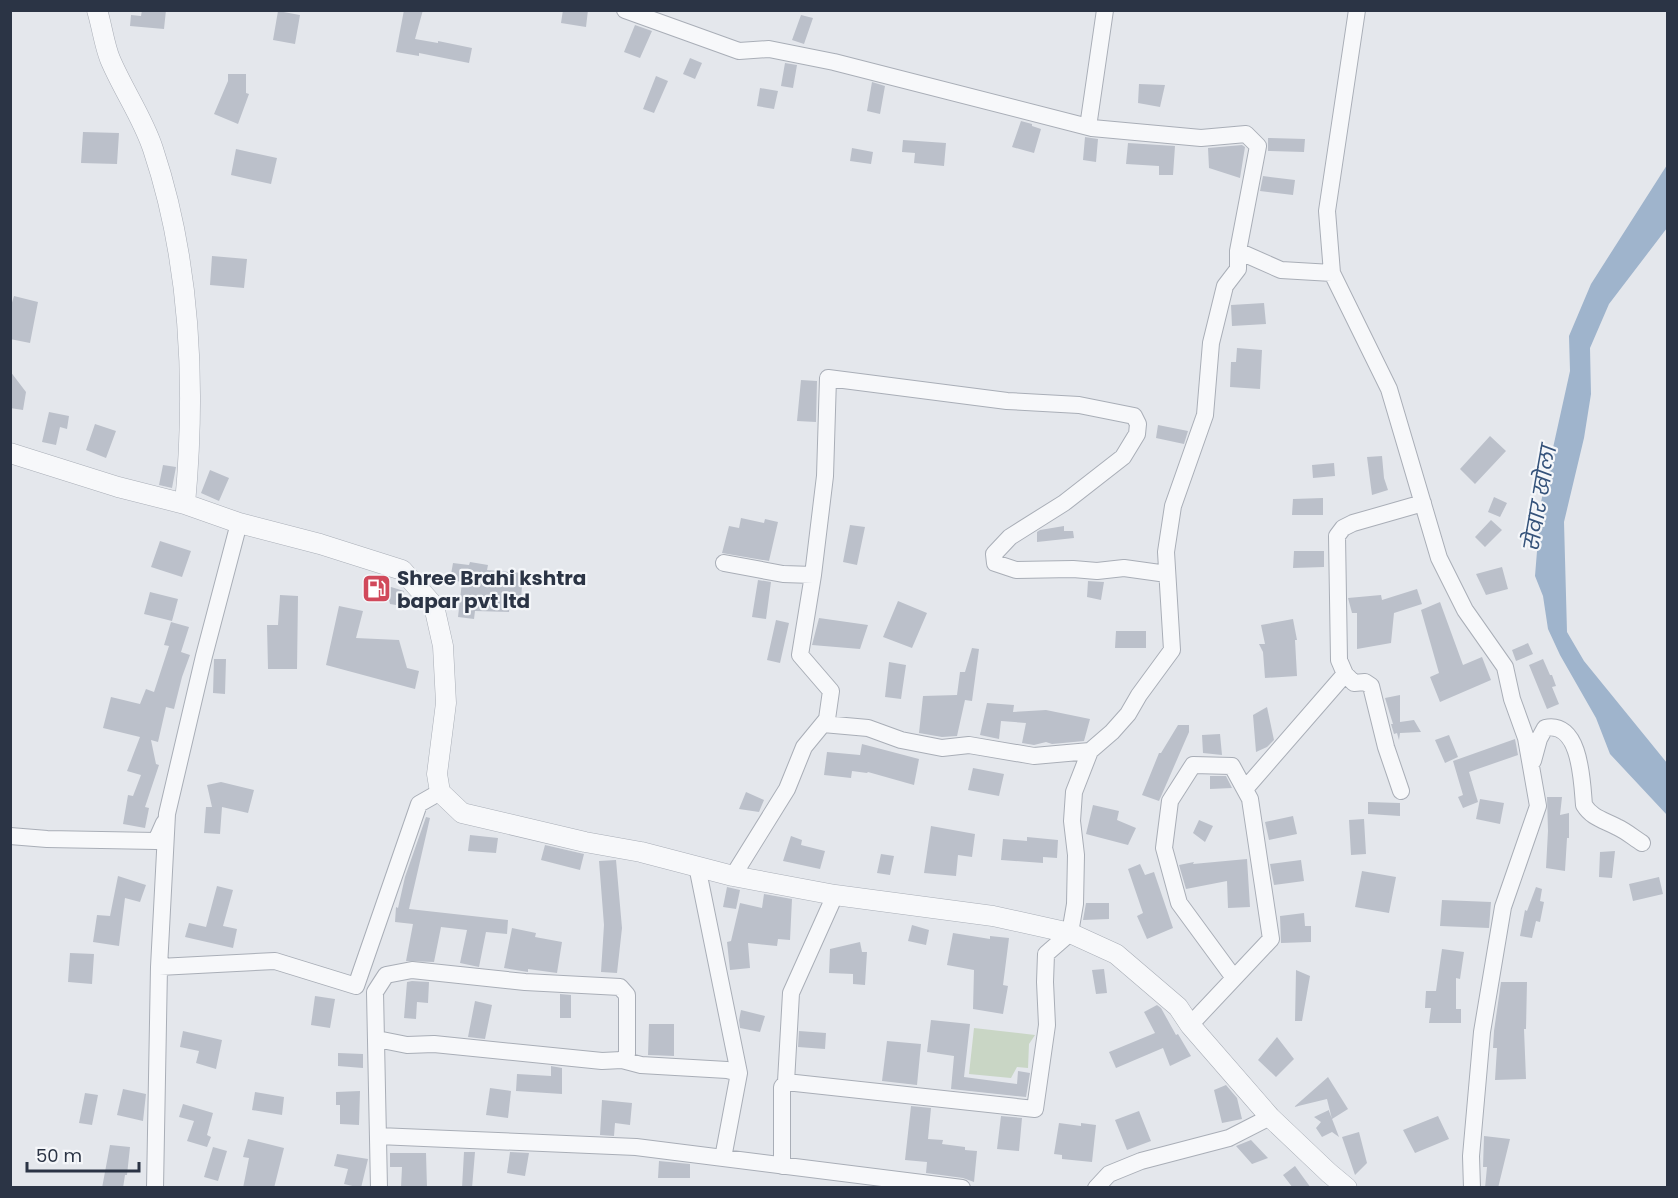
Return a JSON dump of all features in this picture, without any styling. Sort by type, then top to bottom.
[{"type":"street","points":[[97,10],[110,58],[152,146],[170,203],[183,281],[191,382],[191,444],[185,504]]},
{"type":"street","points":[[625,10],[738,51],[769,49],[834,62],[1088,127],[1202,138],[1246,134],[1258,146],[1238,251],[1238,269],[1225,286],[1211,343],[1205,415],[1173,506],[1166,552],[1172,650],[1138,695],[1128,714],[1090,751],[1074,792],[1072,821],[1076,855],[1075,904],[1070,933],[1047,954],[1045,982],[1047,1025],[1035,1108],[786,1082]]},
{"type":"street","points":[[1088,127],[1105,10]]},
{"type":"street","points":[[1357,10],[1327,211],[1332,273],[1389,388],[1439,558],[1465,610],[1505,667],[1512,699],[1526,738],[1538,806],[1503,907],[1482,1032],[1471,1156],[1472,1188]]},
{"type":"street","points":[[1238,251],[1281,270],[1332,273]]},
{"type":"street","points":[[734,876],[787,789],[804,747],[826,719],[831,691],[800,655],[813,575],[825,476],[828,378],[1007,401],[1079,405],[1134,416],[1138,424],[1137,434],[1123,457],[1064,503],[1010,537],[994,554],[995,563],[1016,570],[1073,569],[1097,572],[1124,568],[1167,574]]},
{"type":"street","points":[[10,453],[402,570],[434,606],[443,646],[446,704],[437,774],[440,792],[462,813],[734,876],[835,895],[993,916],[1070,933],[1116,954],[1178,1007],[1190,1025],[1270,1117],[1347,1188]]},
{"type":"street","points":[[1401,791],[1381,730],[1371,686],[1365,682],[1354,683],[1345,674],[1340,660],[1337,536],[1343,528],[1353,523],[1423,503]]},
{"type":"street","points":[[10,836],[156,841],[167,814],[204,656],[239,523]]},
{"type":"street","points":[[724,563],[783,574],[813,575]]},
{"type":"street","points":[[1245,789],[1345,674]]},
{"type":"street","points":[[823,724],[868,729],[901,740],[942,748],[969,745],[1034,756],[1090,751]]},
{"type":"street","points":[[1532,765],[1545,728],[1556,728],[1569,736],[1579,760],[1584,805],[1588,811],[1592,816],[1619,828],[1642,843]]},
{"type":"street","points":[[1190,1025],[1271,939],[1250,799],[1232,766],[1193,765],[1170,801],[1164,848],[1179,903],[1234,978]]},
{"type":"street","points":[[159,967],[275,961],[356,986],[419,804],[440,792]]},
{"type":"street","points":[[155,1188],[159,967],[167,814]]},
{"type":"street","points":[[697,866],[739,1073],[723,1158]]},
{"type":"street","points":[[782,1166],[782,1087],[786,1082],[790,993],[835,895]]},
{"type":"street","points":[[379,1188],[375,992],[386,975],[412,970],[525,982],[620,987],[627,995],[628,1006],[627,1054],[622,1060]]},
{"type":"street","points":[[382,1040],[407,1045],[434,1044],[602,1061],[622,1060],[641,1065],[727,1070],[739,1073]]},
{"type":"street","points":[[1096,1188],[1109,1174],[1141,1161],[1229,1138],[1270,1117]]},
{"type":"street","points":[[378,1136],[636,1148],[962,1188]]},
{"type":"green space","points":[[974,1028],[1035,1035],[1029,1044],[1028,1068],[1017,1067],[1011,1078],[969,1074]]},
{"type":"water","points":[[1667,165],[1667,228],[1609,304],[1590,348],[1591,394],[1584,438],[1564,522],[1567,632],[1584,661],[1667,763],[1667,815],[1610,754],[1596,718],[1548,629],[1543,596],[1535,576],[1541,502],[1570,371],[1569,336],[1591,284]]},
{"type":"building","points":[[142,10],[166,10],[164,29],[130,26],[131,15],[141,16]]},
{"type":"building","points":[[404,10],[423,10],[415,39],[472,48],[469,63],[419,53],[419,56],[396,52]]},
{"type":"building","points":[[563,10],[588,10],[586,27],[561,23]]},
{"type":"building","points":[[278,11],[300,15],[295,44],[273,40]]},
{"type":"building","points":[[801,15],[813,18],[804,44],[792,40]]},
{"type":"building","points":[[635,25],[652,31],[640,58],[624,52]]},
{"type":"building","points":[[690,58],[702,63],[695,79],[683,74]]},
{"type":"building","points":[[785,63],[797,65],[793,88],[781,86]]},
{"type":"building","points":[[228,74],[246,74],[246,93],[249,94],[238,124],[214,114],[228,81]]},
{"type":"building","points":[[656,76],[668,81],[654,113],[643,109]]},
{"type":"building","points":[[872,82],[885,86],[880,114],[867,111]]},
{"type":"building","points":[[1139,84],[1165,85],[1160,107],[1138,103]]},
{"type":"building","points":[[760,88],[778,91],[774,109],[757,106]]},
{"type":"building","points":[[1021,121],[1041,129],[1034,153],[1012,147]]},
{"type":"building","points":[[83,132],[119,133],[117,164],[81,163]]},
{"type":"building","points":[[1085,137],[1098,139],[1096,162],[1083,160]]},
{"type":"building","points":[[1268,138],[1305,139],[1304,152],[1268,151]]},
{"type":"building","points":[[903,140],[946,143],[944,166],[914,163],[915,153],[902,152]]},
{"type":"building","points":[[1128,143],[1175,146],[1173,175],[1159,175],[1159,166],[1126,164]]},
{"type":"building","points":[[1242,145],[1245,147],[1240,178],[1209,168],[1208,148]]},
{"type":"building","points":[[852,148],[873,152],[871,164],[850,161]]},
{"type":"building","points":[[236,149],[277,158],[271,184],[231,175]]},
{"type":"building","points":[[1263,176],[1295,180],[1293,195],[1260,191]]},
{"type":"building","points":[[212,256],[247,259],[244,288],[210,285]]},
{"type":"building","points":[[14,296],[38,302],[30,343],[10,339],[10,309]]},
{"type":"building","points":[[1264,303],[1266,324],[1232,326],[1231,305]]},
{"type":"building","points":[[1237,348],[1262,350],[1260,389],[1230,387],[1231,362],[1236,362]]},
{"type":"building","points":[[10,371],[26,392],[23,410],[10,408]]},
{"type":"building","points":[[801,380],[817,381],[816,422],[797,421]]},
{"type":"building","points":[[49,412],[69,416],[67,429],[60,427],[56,445],[42,442]]},
{"type":"building","points":[[95,424],[116,431],[106,458],[86,450]]},
{"type":"building","points":[[1158,425],[1188,431],[1184,444],[1156,438]]},
{"type":"building","points":[[1490,436],[1506,451],[1475,484],[1460,469]]},
{"type":"building","points":[[1382,456],[1384,478],[1388,490],[1372,495],[1367,457]]},
{"type":"building","points":[[1334,463],[1335,476],[1313,478],[1312,465]]},
{"type":"building","points":[[163,465],[176,467],[172,488],[159,485]]},
{"type":"building","points":[[210,470],[229,478],[219,501],[201,493]]},
{"type":"building","points":[[1494,497],[1507,503],[1500,517],[1488,512]]},
{"type":"building","points":[[1323,498],[1323,515],[1292,515],[1293,499]]},
{"type":"building","points":[[741,518],[764,523],[765,519],[778,522],[769,561],[722,553],[729,526],[739,528]]},
{"type":"building","points":[[1491,520],[1502,530],[1485,547],[1475,537]]},
{"type":"building","points":[[850,525],[865,527],[857,565],[843,562]]},
{"type":"building","points":[[1064,526],[1064,531],[1073,531],[1074,538],[1037,542],[1037,532],[1040,530]]},
{"type":"building","points":[[160,541],[191,551],[182,577],[151,567]]},
{"type":"building","points":[[1294,551],[1324,551],[1324,567],[1293,568]]},
{"type":"building","points":[[470,562],[488,565],[487,570],[523,573],[521,599],[510,599],[509,612],[475,611],[474,619],[458,617],[462,582],[450,580],[453,563],[469,565]]},
{"type":"building","points":[[1502,567],[1508,589],[1486,595],[1476,574]]},
{"type":"building","points":[[758,580],[771,582],[766,619],[752,617]]},
{"type":"building","points":[[1088,581],[1104,582],[1101,600],[1087,597]]},
{"type":"building","points":[[391,587],[404,591],[402,606],[390,604],[389,600],[380,601],[380,588]]},
{"type":"building","points":[[1417,589],[1422,604],[1394,613],[1391,643],[1357,649],[1357,613],[1352,613],[1348,598],[1381,595],[1382,600]]},
{"type":"building","points":[[150,592],[178,599],[172,621],[144,614]]},
{"type":"building","points":[[280,595],[298,596],[297,669],[268,669],[267,625],[278,625]]},
{"type":"building","points":[[898,601],[927,613],[912,648],[883,637]]},
{"type":"building","points":[[1440,602],[1463,665],[1482,657],[1491,680],[1440,702],[1430,677],[1439,673],[1421,610]]},
{"type":"building","points":[[339,606],[363,611],[356,638],[399,640],[407,668],[419,671],[415,689],[326,665]]},
{"type":"building","points":[[819,618],[868,625],[860,649],[812,645]]},
{"type":"building","points":[[1293,619],[1297,640],[1295,640],[1297,676],[1265,678],[1263,652],[1259,644],[1265,644],[1261,625]]},
{"type":"building","points":[[776,620],[789,623],[780,663],[767,660]]},
{"type":"building","points":[[171,622],[189,627],[181,652],[190,655],[174,709],[166,707],[158,742],[151,740],[156,764],[159,765],[145,807],[149,808],[145,828],[123,824],[128,795],[133,796],[141,775],[127,771],[140,737],[103,728],[111,697],[140,704],[146,689],[154,692],[169,646],[164,645]]},
{"type":"building","points":[[1116,631],[1146,631],[1146,648],[1115,648]]},
{"type":"building","points":[[1528,643],[1533,654],[1516,661],[1512,650]]},
{"type":"building","points":[[972,648],[979,649],[972,701],[965,700],[957,736],[942,737],[919,733],[923,696],[957,695],[960,672],[965,672]]},
{"type":"building","points":[[214,659],[226,659],[225,694],[213,693]]},
{"type":"building","points":[[1543,659],[1556,686],[1552,687],[1559,704],[1547,709],[1529,665]]},
{"type":"building","points":[[889,662],[906,665],[901,699],[885,697]]},
{"type":"building","points":[[1400,695],[1400,722],[1414,720],[1421,732],[1400,733],[1399,740],[1397,733],[1394,734],[1385,698]]},
{"type":"building","points":[[987,703],[1014,705],[1013,712],[1046,710],[1090,719],[1084,741],[1052,744],[1046,742],[1034,745],[1022,743],[1026,723],[1001,721],[999,739],[980,735]]},
{"type":"building","points":[[1267,707],[1274,740],[1267,747],[1256,752],[1253,715]]},
{"type":"building","points":[[1178,725],[1189,725],[1189,732],[1159,801],[1142,795],[1159,753]]},
{"type":"building","points":[[1220,734],[1222,755],[1203,753],[1202,735]]},
{"type":"building","points":[[1449,735],[1458,757],[1445,763],[1435,740]]},
{"type":"building","points":[[1515,739],[1518,755],[1469,772],[1478,802],[1463,808],[1458,797],[1463,795],[1453,761]]},
{"type":"building","points":[[862,744],[919,759],[914,785],[868,772],[852,771],[851,778],[824,775],[827,752],[860,755]]},
{"type":"building","points":[[973,768],[1004,774],[999,796],[968,790]]},
{"type":"building","points":[[1210,776],[1226,776],[1232,788],[1210,789]]},
{"type":"building","points":[[221,782],[254,790],[248,813],[222,807],[220,834],[204,833],[206,807],[212,807],[207,785]]},
{"type":"building","points":[[746,792],[764,800],[759,812],[739,809]]},
{"type":"building","points":[[1547,797],[1562,797],[1560,815],[1569,813],[1565,871],[1546,868]]},
{"type":"building","points":[[1480,799],[1504,803],[1500,824],[1476,819]]},
{"type":"building","points":[[1368,802],[1400,803],[1400,816],[1368,814]]},
{"type":"building","points":[[1093,805],[1119,811],[1117,820],[1136,828],[1128,845],[1086,834]]},
{"type":"building","points":[[1293,816],[1297,834],[1269,840],[1265,822]]},
{"type":"building","points":[[426,817],[430,818],[409,909],[508,920],[507,934],[486,932],[479,967],[460,963],[467,930],[441,927],[434,962],[406,961],[413,924],[395,922],[396,907],[398,908],[405,877]]},
{"type":"building","points":[[1364,819],[1366,854],[1351,855],[1349,820]]},
{"type":"building","points":[[1199,820],[1213,826],[1205,842],[1193,833]]},
{"type":"building","points":[[931,826],[975,834],[972,857],[958,855],[956,876],[924,873]]},
{"type":"building","points":[[470,835],[498,838],[496,853],[468,851]]},
{"type":"building","points":[[791,836],[802,840],[801,845],[825,851],[820,869],[783,861]]},
{"type":"building","points":[[1027,837],[1058,840],[1057,858],[1043,857],[1043,863],[1001,860],[1003,839],[1027,841]]},
{"type":"building","points":[[545,845],[584,854],[580,870],[541,860]]},
{"type":"building","points":[[1615,851],[1612,878],[1599,877],[1600,852]]},
{"type":"building","points":[[881,854],[894,856],[890,875],[877,873]]},
{"type":"building","points":[[1247,859],[1250,907],[1228,908],[1227,881],[1186,889],[1179,865],[1194,862],[1193,864]]},
{"type":"building","points":[[616,860],[622,928],[617,973],[601,972],[604,925],[599,861]]},
{"type":"building","points":[[1301,860],[1304,881],[1274,885],[1270,864]]},
{"type":"building","points":[[1140,864],[1145,875],[1154,872],[1173,928],[1147,939],[1137,916],[1143,913],[1128,869]]},
{"type":"building","points":[[1362,871],[1396,877],[1389,913],[1355,907]]},
{"type":"building","points":[[118,876],[146,885],[140,902],[125,898],[119,946],[93,942],[97,915],[110,916]]},
{"type":"building","points":[[1659,877],[1663,894],[1633,901],[1629,884]]},
{"type":"building","points":[[217,886],[233,890],[223,926],[237,929],[233,948],[185,937],[189,923],[206,927]]},
{"type":"building","points":[[727,887],[740,890],[736,909],[723,907]]},
{"type":"building","points":[[1536,887],[1542,889],[1540,901],[1544,902],[1540,922],[1536,921],[1532,938],[1520,936],[1525,910],[1527,911]]},
{"type":"building","points":[[764,894],[792,899],[790,940],[778,939],[777,946],[748,943],[750,968],[730,970],[727,942],[731,941],[740,903],[762,908]]},
{"type":"building","points":[[1442,900],[1491,902],[1489,928],[1440,926]]},
{"type":"building","points":[[1086,903],[1109,903],[1109,919],[1083,920]]},
{"type":"building","points":[[1304,913],[1305,926],[1311,926],[1311,942],[1281,943],[1280,916]]},
{"type":"building","points":[[912,925],[929,930],[926,945],[908,941]]},
{"type":"building","points":[[512,928],[536,933],[535,937],[562,942],[557,973],[504,968]]},
{"type":"building","points":[[953,933],[990,939],[990,936],[1009,938],[1003,985],[1008,986],[1003,1014],[973,1009],[974,970],[947,965]]},
{"type":"building","points":[[860,942],[862,952],[867,952],[865,985],[853,984],[853,974],[829,973],[830,949]]},
{"type":"building","points":[[1442,949],[1464,952],[1460,979],[1456,978],[1456,1009],[1461,1009],[1461,1023],[1429,1023],[1431,1008],[1425,1008],[1426,991],[1436,991]]},
{"type":"building","points":[[70,953],[94,954],[92,984],[68,982]]},
{"type":"building","points":[[1104,969],[1107,993],[1096,994],[1092,970]]},
{"type":"building","points":[[1296,970],[1310,976],[1302,1021],[1295,1021]]},
{"type":"building","points":[[407,982],[429,982],[428,1003],[417,1002],[416,1019],[404,1018]]},
{"type":"building","points":[[1501,982],[1527,982],[1526,1029],[1524,1029],[1526,1079],[1495,1080],[1497,1048],[1493,1048],[1494,1031]]},
{"type":"building","points":[[560,994],[571,995],[571,1018],[560,1018]]},
{"type":"building","points":[[315,996],[335,999],[330,1028],[311,1025]]},
{"type":"building","points":[[475,1001],[492,1005],[485,1039],[468,1037]]},
{"type":"building","points":[[1157,1005],[1191,1056],[1170,1066],[1163,1048],[1116,1068],[1109,1052],[1155,1033],[1144,1012]]},
{"type":"building","points":[[741,1010],[765,1016],[760,1032],[740,1028]]},
{"type":"building","points":[[931,1020],[970,1024],[964,1077],[1017,1084],[1018,1071],[1030,1073],[1026,1097],[951,1089],[954,1056],[927,1052]]},
{"type":"building","points":[[649,1024],[674,1024],[674,1056],[648,1055]]},
{"type":"building","points":[[183,1031],[222,1040],[216,1069],[196,1063],[199,1051],[180,1047]]},
{"type":"building","points":[[799,1031],[826,1033],[825,1049],[798,1047]]},
{"type":"building","points":[[1277,1037],[1294,1059],[1276,1077],[1258,1060]]},
{"type":"building","points":[[887,1041],[921,1044],[917,1085],[882,1081]]},
{"type":"building","points":[[338,1053],[363,1054],[363,1068],[338,1066]]},
{"type":"building","points":[[551,1066],[562,1068],[562,1094],[516,1091],[517,1074],[551,1076]]},
{"type":"building","points":[[1328,1077],[1348,1109],[1332,1119],[1327,1099],[1294,1107]]},
{"type":"building","points":[[1226,1085],[1237,1098],[1242,1119],[1222,1123],[1214,1090]]},
{"type":"building","points":[[490,1088],[511,1091],[508,1118],[486,1115]]},
{"type":"building","points":[[123,1089],[146,1094],[143,1121],[117,1115]]},
{"type":"building","points":[[360,1091],[359,1125],[340,1124],[340,1105],[336,1105],[336,1092]]},
{"type":"building","points":[[255,1092],[284,1097],[282,1115],[252,1110]]},
{"type":"building","points":[[85,1093],[98,1095],[92,1125],[79,1123]]},
{"type":"building","points":[[602,1100],[632,1103],[630,1125],[615,1123],[614,1136],[600,1135]]},
{"type":"building","points":[[183,1104],[213,1113],[207,1135],[211,1137],[207,1147],[187,1141],[194,1121],[179,1117]]},
{"type":"building","points":[[911,1106],[931,1108],[928,1139],[943,1140],[942,1144],[977,1151],[974,1182],[963,1178],[926,1173],[927,1162],[905,1160]]},
{"type":"building","points":[[1329,1110],[1339,1137],[1332,1132],[1322,1137],[1316,1128],[1321,1122],[1314,1117]]},
{"type":"building","points":[[1139,1111],[1151,1141],[1127,1150],[1115,1120]]},
{"type":"building","points":[[1001,1116],[1022,1118],[1019,1151],[997,1149]]},
{"type":"building","points":[[1438,1116],[1449,1139],[1415,1153],[1403,1130]]},
{"type":"building","points":[[1059,1123],[1081,1126],[1081,1123],[1096,1125],[1092,1162],[1062,1159],[1062,1155],[1054,1154]]},
{"type":"building","points":[[1359,1132],[1367,1163],[1355,1175],[1342,1137]]},
{"type":"building","points":[[1484,1136],[1510,1139],[1498,1188],[1485,1188],[1487,1167],[1483,1167]]},
{"type":"building","points":[[248,1139],[284,1148],[274,1188],[243,1188],[249,1158],[243,1157]]},
{"type":"building","points":[[1251,1140],[1268,1158],[1252,1164],[1236,1146]]},
{"type":"building","points":[[110,1145],[130,1147],[123,1188],[102,1188]]},
{"type":"building","points":[[213,1147],[227,1151],[218,1181],[204,1177]]},
{"type":"building","points":[[464,1152],[475,1152],[472,1188],[462,1188]]},
{"type":"building","points":[[510,1152],[529,1153],[525,1176],[507,1173]]},
{"type":"building","points":[[390,1153],[426,1153],[427,1188],[401,1188],[402,1167],[390,1167]]},
{"type":"building","points":[[337,1154],[368,1159],[361,1188],[344,1184],[348,1169],[334,1166]]},
{"type":"building","points":[[659,1161],[690,1164],[690,1178],[658,1178]]},
{"type":"building","points":[[1295,1166],[1311,1188],[1293,1188],[1283,1175]]},
{"type":"place","name":"Shree Brahi kshtra bapar pvt ltd","points":[[376,589]]},
{"type":"water label","name":"सेवार खोला","points":[[1540,497]]}]
